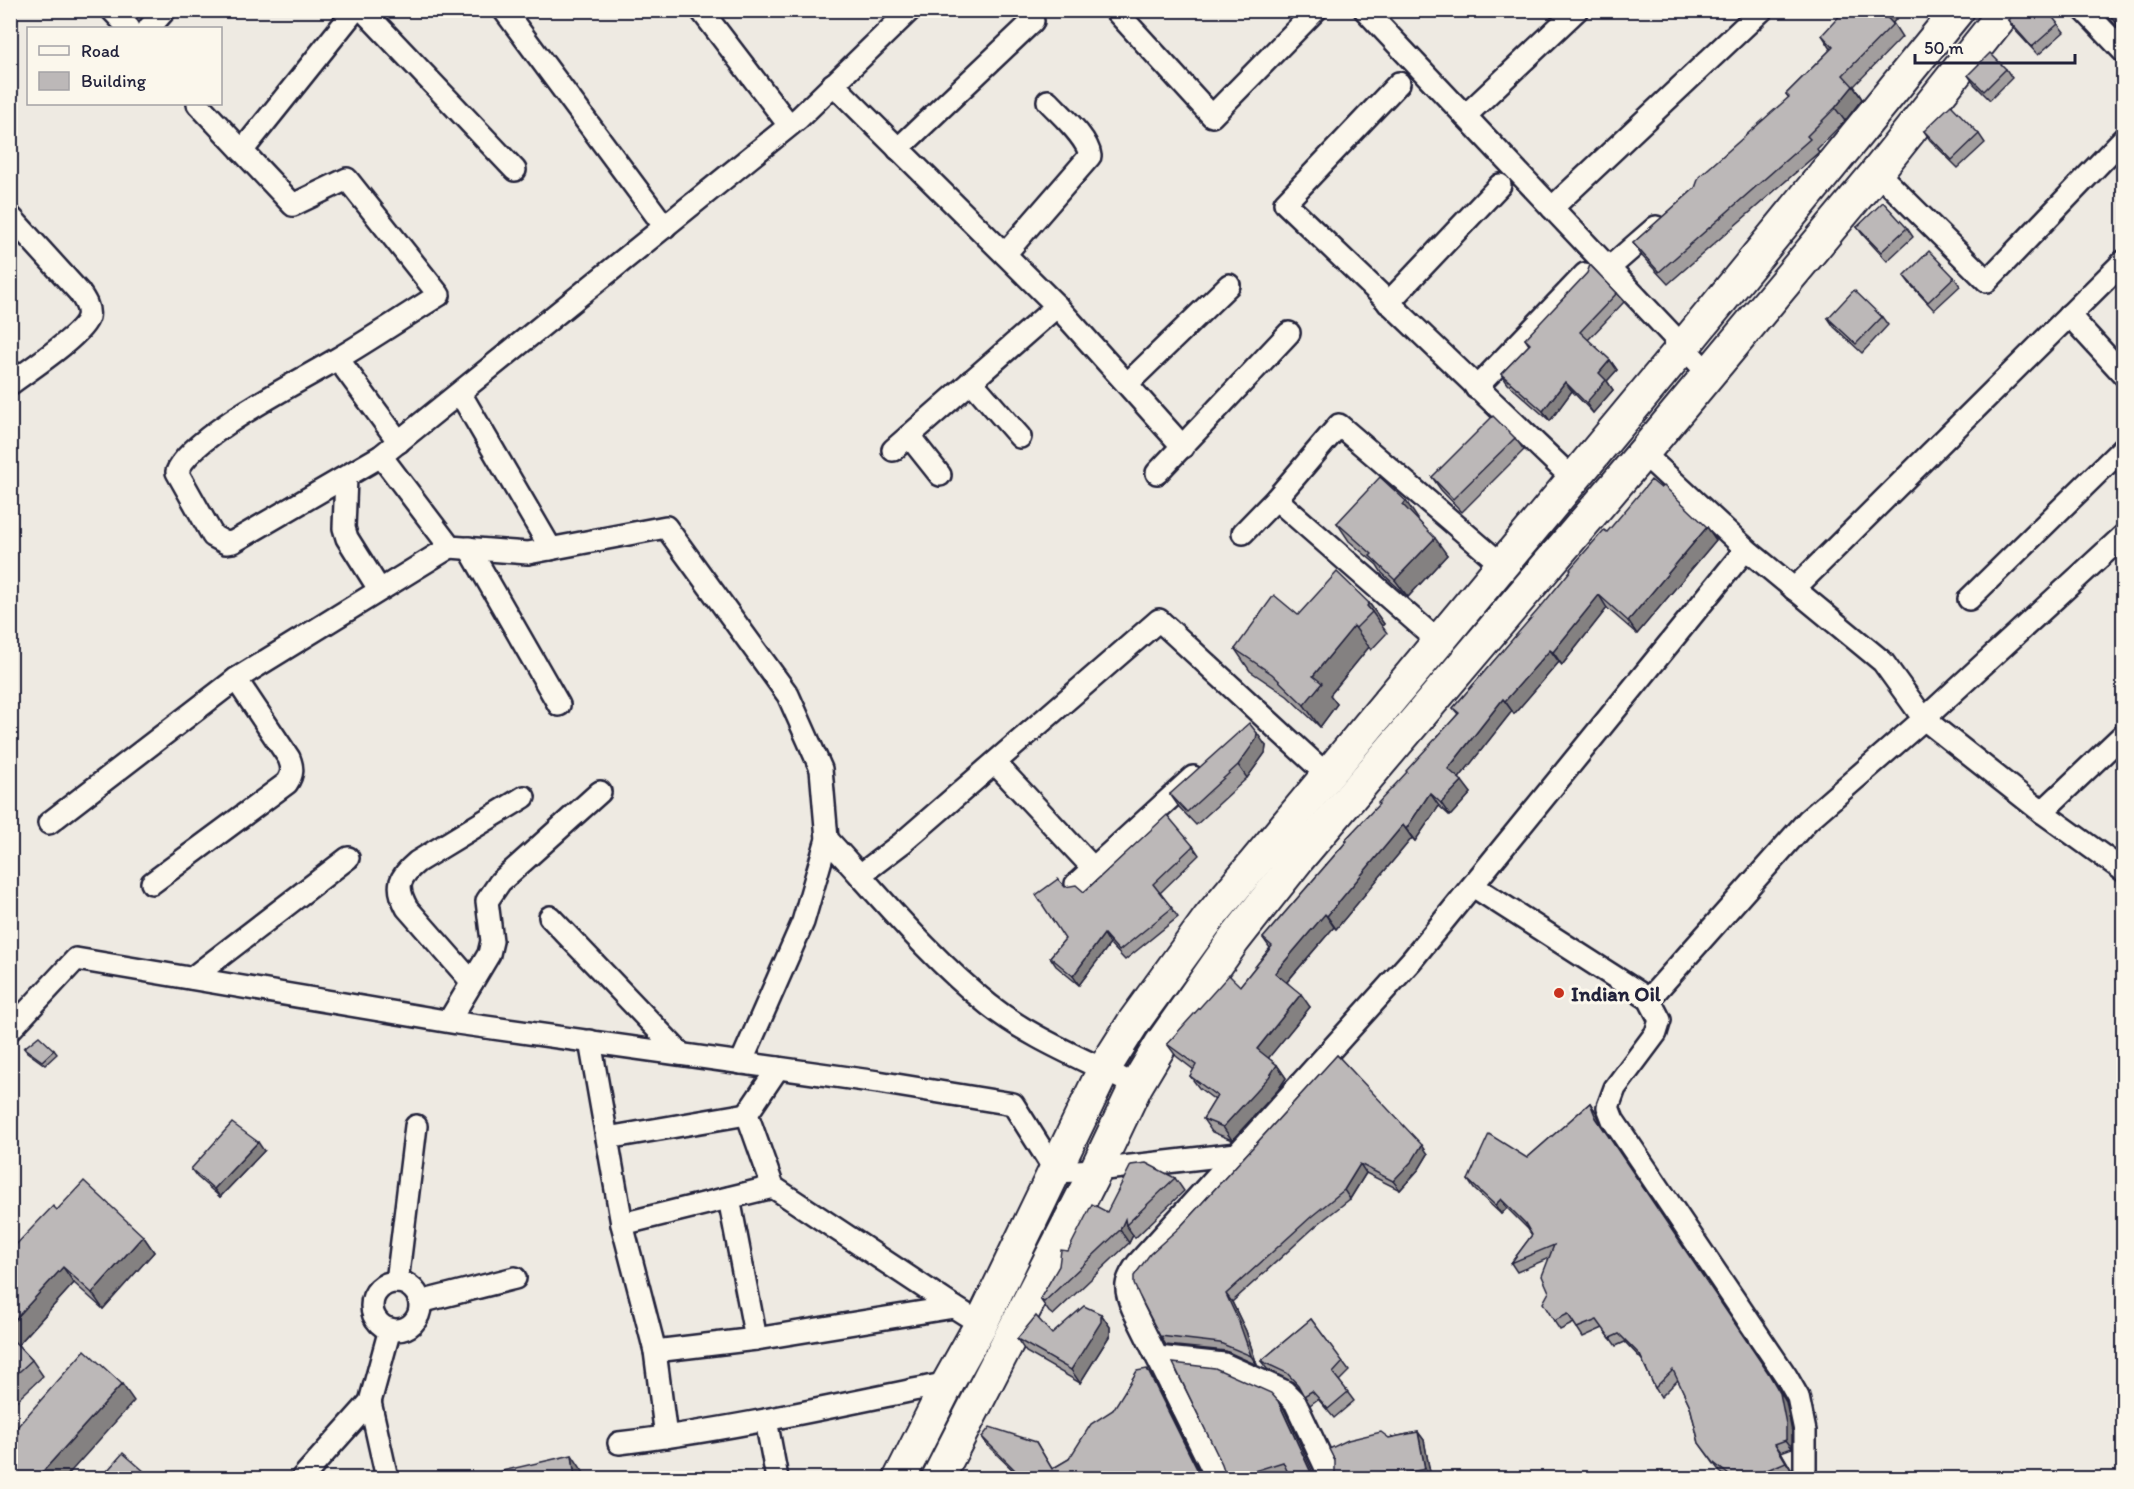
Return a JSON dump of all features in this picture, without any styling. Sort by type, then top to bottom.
[{"type":"highway","points":[[900,1479],[948,1383],[981,1324],[1104,1069],[1133,1023],[1209,918],[1437,640],[1683,347],[1958,10]]},
{"type":"highway","points":[[938,1479],[1096,1170],[1136,1086],[1161,1044],[1234,940],[1298,859],[1643,453],[1877,172],[2006,10]]},
{"type":"street","points":[[112,10],[128,27]]},
{"type":"street","points":[[150,27],[165,10]]},
{"type":"street","points":[[242,151],[355,10]]},
{"type":"street","points":[[363,10],[515,170]]},
{"type":"street","points":[[504,10],[665,227]]},
{"type":"street","points":[[701,10],[789,125]]},
{"type":"street","points":[[199,105],[293,205],[347,179],[438,295],[338,359],[241,414],[188,454],[177,472],[213,536],[226,543],[233,542],[346,477],[399,442],[789,125],[910,10]]},
{"type":"street","points":[[1114,10],[1212,117],[1316,10]]},
{"type":"street","points":[[1465,116],[1577,10]]},
{"type":"street","points":[[1552,208],[1762,10]]},
{"type":"street","points":[[2084,10],[2124,52]]},
{"type":"street","points":[[1373,13],[1465,116],[1708,373]]},
{"type":"street","points":[[898,149],[1033,21]]},
{"type":"street","points":[[1399,83],[1285,203],[1573,479]]},
{"type":"street","points":[[834,84],[1057,306],[1183,447]]},
{"type":"street","points":[[1005,254],[1090,156],[1090,149],[1048,101]]},
{"type":"street","points":[[1877,172],[1987,282],[2124,138]]},
{"type":"street","points":[[1388,303],[1500,185]]},
{"type":"street","points":[[1609,268],[1671,214]]},
{"type":"street","points":[[10,216],[79,292],[87,303],[89,316],[82,328],[10,384]]},
{"type":"street","points":[[1794,589],[2122,265]]},
{"type":"street","points":[[1476,387],[1585,274]]},
{"type":"street","points":[[1127,384],[1229,285]]},
{"type":"street","points":[[940,475],[901,443],[1057,306]]},
{"type":"street","points":[[2069,315],[2124,375]]},
{"type":"street","points":[[1157,473],[1289,333]]},
{"type":"street","points":[[338,359],[399,442]]},
{"type":"street","points":[[971,381],[1020,437]]},
{"type":"street","points":[[460,393],[551,549]]},
{"type":"street","points":[[1243,533],[1276,499],[1339,424],[1501,564]]},
{"type":"street","points":[[1969,599],[2124,447]]},
{"type":"street","points":[[1643,453],[1746,549],[1883,662],[1924,719],[2042,812],[2124,871]]},
{"type":"street","points":[[381,456],[460,547],[559,705]]},
{"type":"street","points":[[346,477],[344,528],[347,538],[379,589]]},
{"type":"street","points":[[1276,499],[1437,640]]},
{"type":"street","points":[[49,823],[236,679],[379,589],[460,547],[528,553],[666,527],[788,694],[821,769],[827,838],[803,922],[741,1063]]},
{"type":"street","points":[[1650,999],[1808,820],[1924,719],[2124,535]]},
{"type":"street","points":[[1217,1479],[1128,1299],[1126,1288],[1129,1276],[1137,1263],[1411,961],[1746,549]]},
{"type":"street","points":[[860,875],[902,843],[1159,620],[1327,775]]},
{"type":"street","points":[[152,883],[287,783],[291,777],[293,767],[289,758],[236,679]]},
{"type":"street","points":[[1245,730],[1262,715]]},
{"type":"street","points":[[2042,812],[2124,734]]},
{"type":"street","points":[[1076,884],[1211,761]]},
{"type":"street","points":[[995,763],[1093,868]]},
{"type":"street","points":[[449,1021],[489,954],[492,941],[487,901],[491,893],[500,882],[600,792]]},
{"type":"street","points":[[472,982],[407,908],[401,896],[400,883],[406,871],[417,862],[524,797]]},
{"type":"street","points":[[827,838],[938,960],[990,1006],[1044,1040],[1136,1086]]},
{"type":"street","points":[[192,978],[348,858]]},
{"type":"street","points":[[1473,886],[1650,999],[1660,1020],[1656,1033],[1615,1088],[1608,1107],[1613,1120],[1798,1397],[1805,1431],[1805,1479]]},
{"type":"street","points":[[550,917],[681,1054]]},
{"type":"street","points":[[10,1030],[76,959],[449,1021],[1013,1104],[1056,1172],[1237,1155]]},
{"type":"street","points":[[590,1041],[622,1224],[655,1351],[666,1437]]},
{"type":"street","points":[[607,1138],[747,1114],[778,1068]]},
{"type":"street","points":[[747,1114],[773,1187],[981,1324]]},
{"type":"street","points":[[398,1282],[416,1126]]},
{"type":"street","points":[[622,1224],[773,1187]]},
{"type":"street","points":[[729,1198],[756,1339]]},
{"type":"street","points":[[420,1302],[515,1278]]},
{"type":"street","points":[[398,1282],[411,1288],[420,1302],[418,1317],[406,1328],[390,1329],[377,1320],[373,1305],[374,1298],[383,1286],[398,1282]]},
{"type":"street","points":[[655,1351],[756,1339],[954,1307]]},
{"type":"street","points":[[302,1479],[370,1402],[390,1329]]},
{"type":"street","points":[[1157,1357],[1224,1364],[1284,1391],[1295,1402],[1328,1472],[1329,1479]]},
{"type":"street","points":[[619,1443],[766,1420],[948,1383]]},
{"type":"street","points":[[370,1402],[387,1479]]},
{"type":"street","points":[[766,1420],[777,1479]]},
{"type":"building","points":[[1845,10],[1883,10],[1882,12],[1893,24],[1843,75],[1853,86],[1807,136],[1810,139],[1659,272],[1633,243],[1695,188],[1699,177],[1789,97],[1786,94],[1833,47],[1822,35]]},
{"type":"building","points":[[2018,10],[2047,10],[2058,24],[2032,47],[2008,20]]},
{"type":"building","points":[[2105,10],[2124,10],[2124,31]]},
{"type":"building","points":[[1990,53],[2006,69],[1984,91],[1968,75]]},
{"type":"building","points":[[1951,105],[1979,134],[1952,160],[1924,131]]},
{"type":"building","points":[[1883,202],[1907,228],[1881,252],[1857,227]]},
{"type":"building","points":[[1929,251],[1954,277],[1928,302],[1904,276]]},
{"type":"building","points":[[1590,265],[1617,293],[1580,332],[1610,360],[1599,373],[1606,380],[1586,403],[1565,382],[1543,411],[1501,374],[1530,344],[1525,339],[1587,273]]},
{"type":"building","points":[[1854,290],[1882,317],[1856,344],[1828,318]]},
{"type":"building","points":[[1493,416],[1515,438],[1453,499],[1432,477]]},
{"type":"building","points":[[1380,477],[1406,501],[1403,505],[1435,538],[1395,580],[1370,556],[1372,554],[1337,523]]},
{"type":"building","points":[[1651,480],[1661,488],[1664,486],[1707,527],[1628,621],[1599,595],[1553,652],[1550,650],[1505,701],[1503,699],[1448,769],[1462,781],[1441,803],[1430,793],[1406,829],[1403,825],[1327,916],[1325,914],[1275,973],[1301,994],[1257,1049],[1277,1065],[1269,1077],[1223,1127],[1203,1119],[1217,1096],[1190,1076],[1196,1065],[1167,1044],[1229,975],[1240,986],[1272,946],[1263,938],[1347,841],[1345,840],[1459,713],[1453,708],[1544,603],[1570,569],[1604,530],[1607,532]]},
{"type":"building","points":[[1337,572],[1369,603],[1367,606],[1372,612],[1356,628],[1354,626],[1313,676],[1322,683],[1304,705],[1272,674],[1235,649],[1274,595],[1298,615]]},
{"type":"building","points":[[1249,723],[1257,733],[1256,740],[1238,765],[1187,812],[1170,794]]},
{"type":"building","points":[[1167,815],[1193,846],[1153,884],[1172,908],[1119,951],[1104,934],[1073,976],[1050,957],[1065,939],[1036,895],[1058,879],[1065,887],[1076,885],[1084,892]]},
{"type":"building","points":[[39,1036],[54,1050],[42,1061],[24,1048]]},
{"type":"building","points":[[1337,1055],[1422,1145],[1413,1160],[1393,1181],[1360,1164],[1344,1190],[1226,1294],[1251,1356],[1220,1343],[1160,1336],[1134,1284],[1134,1276],[1150,1254],[1182,1225]]},
{"type":"building","points":[[1590,1103],[1596,1118],[1780,1393],[1786,1424],[1786,1440],[1775,1444],[1786,1462],[1746,1479],[1734,1479],[1714,1463],[1699,1443],[1690,1406],[1673,1370],[1655,1388],[1640,1355],[1619,1334],[1610,1338],[1597,1320],[1577,1328],[1568,1314],[1554,1321],[1543,1303],[1549,1292],[1542,1276],[1554,1245],[1511,1263],[1532,1235],[1525,1223],[1501,1199],[1495,1205],[1468,1180],[1489,1134],[1527,1158]]},
{"type":"building","points":[[232,1123],[258,1142],[214,1189],[191,1169]]},
{"type":"building","points":[[1146,1163],[1175,1178],[1126,1225],[1125,1219],[1120,1230],[1044,1302],[1040,1299],[1059,1266],[1061,1250],[1068,1251],[1092,1204],[1107,1212],[1131,1165]]},
{"type":"building","points":[[84,1181],[143,1236],[92,1293],[63,1267],[10,1325],[10,1251],[53,1206],[57,1210]]},
{"type":"building","points":[[1084,1306],[1101,1314],[1101,1322],[1071,1370],[1017,1339],[1036,1316],[1052,1334]]},
{"type":"building","points":[[1311,1319],[1343,1362],[1333,1373],[1348,1392],[1328,1409],[1312,1391],[1304,1396],[1287,1373],[1261,1361]]},
{"type":"building","points":[[10,1337],[32,1360],[10,1380]]},
{"type":"building","points":[[85,1350],[122,1384],[36,1479],[10,1479],[10,1435]]},
{"type":"building","points":[[1173,1363],[1215,1368],[1271,1393],[1278,1401],[1315,1479],[1291,1479],[1283,1462],[1229,1479],[1219,1479],[1224,1470],[1222,1464]]},
{"type":"building","points":[[1147,1369],[1203,1479],[1024,1479],[982,1437],[990,1427],[1036,1442],[1052,1469],[1069,1459],[1091,1424],[1113,1410],[1137,1371]]},
{"type":"building","points":[[1381,1432],[1389,1438],[1418,1432],[1425,1469],[1405,1473],[1408,1479],[1331,1479],[1335,1473],[1335,1461],[1329,1449],[1348,1440]]},
{"type":"building","points":[[123,1453],[153,1479],[100,1479]]},
{"type":"building","points":[[572,1455],[575,1479],[503,1479],[502,1471]]},
{"type":"place","name":"Indian Oil","points":[[1559,993]]}]
